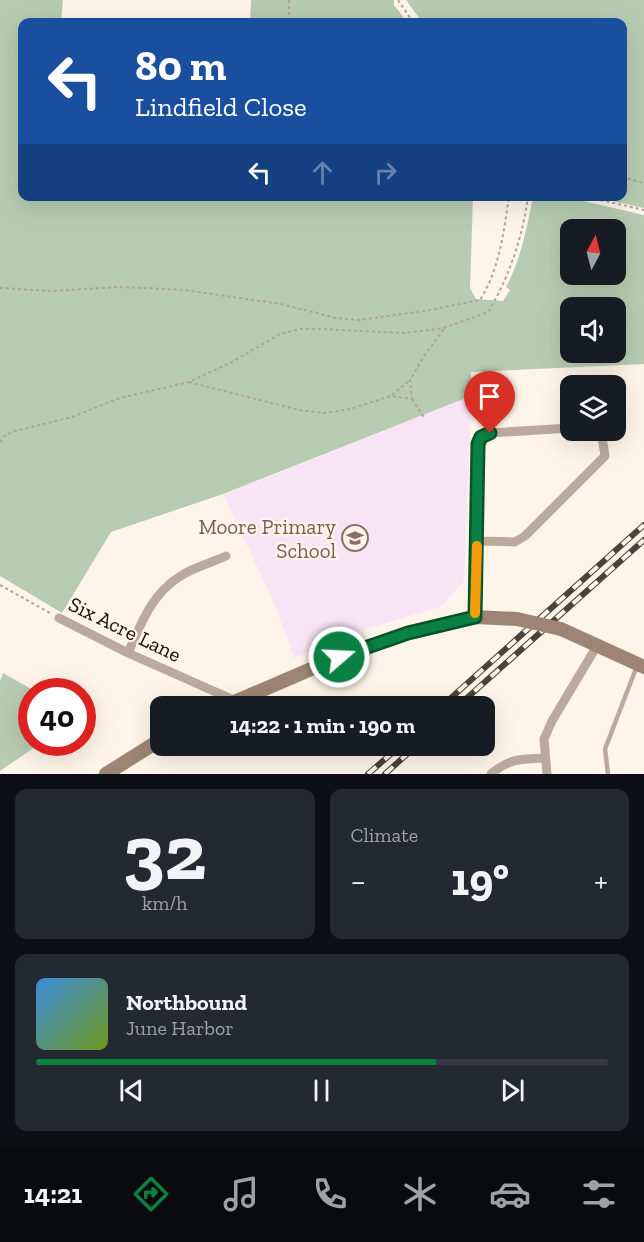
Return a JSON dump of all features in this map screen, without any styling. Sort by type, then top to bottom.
[{"type":"street","points":[[475,617],[478,444],[481,437],[490,433],[560,429]]},
{"type":"street","points":[[477,541],[515,542],[525,536],[605,456],[603,441]]},
{"type":"street","points":[[128,653],[150,605],[164,590],[180,576],[226,556]]},
{"type":"street","points":[[249,696],[339,657],[408,633],[475,617],[517,619],[561,629],[641,665]]},
{"type":"street","name":"Six Acre Lane","points":[[59,618],[214,696]]},
{"type":"street","points":[[547,774],[544,739],[552,721],[598,644]]},
{"type":"street","points":[[106,774],[150,746]]},
{"type":"street","points":[[491,774],[513,759],[545,758]]},
{"type":"lane","points":[[608,774],[605,749],[641,665]]},
{"type":"path","points":[[289,0],[290,18]]},
{"type":"path","points":[[398,0],[410,18]]},
{"type":"path","points":[[627,178],[644,183]]},
{"type":"path","points":[[0,288],[52,291],[120,287],[185,290],[281,304],[336,318],[360,320],[430,310],[480,300],[490,285],[504,234],[508,201]]},
{"type":"path","points":[[0,442],[4,436],[15,431],[72,417],[120,398],[189,382],[232,362],[280,334],[300,329],[405,333],[444,328],[489,312],[510,266],[527,201]]},
{"type":"path","points":[[605,201],[644,210]]},
{"type":"path","points":[[189,382],[299,410],[325,414],[350,409],[391,396],[410,380],[444,328]]},
{"type":"path","points":[[410,380],[412,399],[425,419]]},
{"type":"path","points":[[391,396],[412,399]]},
{"type":"path","name":"Six Acre Lane","points":[[0,585],[59,618]]},
{"type":"shaded area","name":"Moore Primary School","points":[[471,396],[464,582],[440,607],[349,634],[294,658],[273,600],[223,495]]},
{"type":"green space","points":[[0,0],[63,0],[61,18],[18,18],[18,201],[473,201],[470,288],[476,299],[503,301],[510,290],[506,287],[520,254],[532,201],[583,201],[644,215],[644,364],[471,372],[471,396],[223,494],[111,532],[62,613],[0,576]]},
{"type":"green space","points":[[251,0],[394,0],[394,5],[404,18],[250,18]]},
{"type":"green space","points":[[406,0],[644,0],[644,208],[612,201],[627,201],[627,18],[419,18]]},
{"type":"green space","points":[[3,673],[18,681],[18,756],[22,756],[0,771],[0,681]]},
{"type":"railway","points":[[453,696],[644,525]]},
{"type":"railway","points":[[469,696],[644,540]]},
{"type":"railway","points":[[368,774],[389,756]]},
{"type":"railway","points":[[385,774],[405,756]]},
{"type":"slow traffic","points":[[475,613],[477,546]]},
{"type":"place","name":"Moore Primary School","points":[[355,538]]},
{"type":"route","points":[[339,657],[408,633],[475,617],[478,444],[481,437],[490,433]]}]
